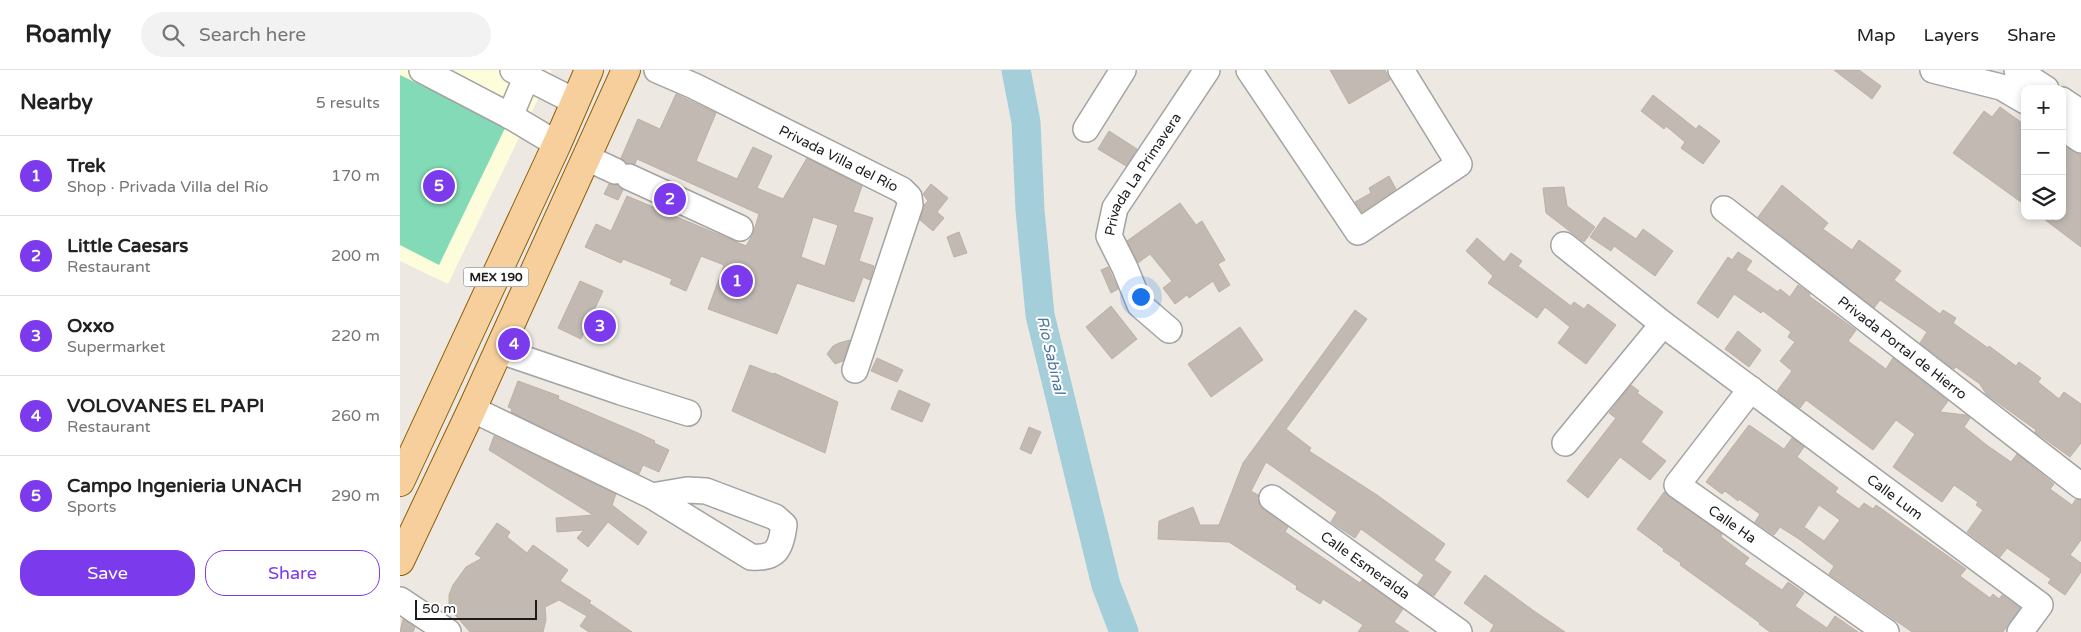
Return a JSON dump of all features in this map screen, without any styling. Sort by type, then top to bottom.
[{"type":"main road","name":"MEX 190","points":[[400,482],[557,144],[588,70]]},
{"type":"main road","name":"MEX 190","points":[[400,561],[467,420],[626,70]]},
{"type":"main road","points":[[430,418],[467,420]]},
{"type":"street","points":[[422,70],[510,116],[557,144]]},
{"type":"street","name":"Privada Villa del Río","points":[[657,70],[702,90],[902,190],[909,197],[910,205],[855,370]]},
{"type":"street","points":[[1086,129],[1123,70]]},
{"type":"street","name":"Privada La Primavera","points":[[1169,330],[1140,305],[1109,236],[1115,208],[1207,70]]},
{"type":"street","points":[[1249,70],[1358,232],[1459,164],[1401,70]]},
{"type":"street","points":[[1934,70],[2001,87],[2021,99]]},
{"type":"street","points":[[2017,70],[2040,85]]},
{"type":"street","points":[[510,116],[520,73],[574,102]]},
{"type":"street","points":[[2066,103],[2081,113]]},
{"type":"street","points":[[2066,130],[2081,140]]},
{"type":"street","points":[[587,158],[740,228]]},
{"type":"street","name":"Privada Portal de Hierro","points":[[1724,209],[2081,486]]},
{"type":"street","name":"Calle Lum","points":[[1564,245],[1663,324],[2040,605],[2020,632]]},
{"type":"street","points":[[1565,443],[1663,324]]},
{"type":"street","points":[[498,350],[688,413]]},
{"type":"street","name":"Calle Ha","points":[[1751,389],[1677,485],[1886,632]]},
{"type":"street","points":[[467,420],[652,496]]},
{"type":"street","name":"Calle Esmeralda","points":[[1272,498],[1459,632]]},
{"type":"street","points":[[400,600],[448,632]]},
{"type":"shaded area","points":[[400,70],[552,70],[448,284],[400,261]]},
{"type":"green space","points":[[400,75],[506,126],[439,265],[400,245]]},
{"type":"building","points":[[1330,70],[1385,70],[1390,80],[1349,104]]},
{"type":"building","points":[[1834,70],[1859,70],[1881,86],[1872,99]]},
{"type":"building","points":[[676,94],[716,113],[696,161],[737,179],[753,147],[772,156],[757,188],[783,199],[807,158],[862,186],[853,212],[873,218],[859,261],[874,266],[870,280],[863,277],[854,302],[797,283],[777,334],[708,309],[724,265],[701,256],[686,291],[670,284],[672,279],[623,259],[621,263],[585,247],[596,224],[611,231],[627,196],[746,246],[753,234],[759,214],[637,159],[635,164],[627,163],[621,158],[638,119],[660,129]],"holes":[[[813,217],[838,225],[825,266],[801,257]]]},
{"type":"building","points":[[1653,95],[1696,129],[1699,125],[1720,141],[1703,164],[1681,148],[1685,142],[1666,126],[1664,129],[1641,111]]},
{"type":"building","points":[[2000,107],[2021,122],[2021,202],[1953,153],[1984,111],[1992,117]]},
{"type":"building","points":[[1109,131],[1137,149],[1126,166],[1098,149]]},
{"type":"building","points":[[2066,147],[2081,155],[2081,247],[2045,220],[2066,220]]},
{"type":"building","points":[[1389,176],[1396,189],[1362,212],[1355,202],[1371,193],[1369,188]]},
{"type":"building","points":[[609,184],[617,185],[623,190],[618,200],[604,194]]},
{"type":"building","points":[[931,184],[948,198],[937,212],[944,218],[933,231],[920,220],[924,205],[928,201],[923,194]]},
{"type":"building","points":[[1782,185],[1828,223],[1823,229],[1852,250],[1859,240],[1901,271],[1894,280],[1940,314],[1943,310],[1956,318],[1953,323],[2016,366],[2019,362],[2041,378],[2038,382],[2059,399],[2064,392],[2081,404],[2081,443],[2070,457],[1986,394],[1980,384],[1956,367],[1954,369],[1920,343],[1927,332],[1880,300],[1874,308],[1758,217]]},
{"type":"building","points":[[1564,187],[1567,206],[1595,227],[1584,242],[1546,213],[1543,188]]},
{"type":"building","points":[[1180,203],[1196,225],[1202,221],[1225,260],[1218,264],[1230,285],[1219,292],[1213,281],[1189,298],[1187,295],[1175,304],[1163,288],[1172,281],[1150,254],[1138,263],[1127,241]]},
{"type":"building","points":[[1604,217],[1636,239],[1643,229],[1673,251],[1655,276],[1614,246],[1611,251],[1590,237]]},
{"type":"building","points":[[959,232],[967,253],[954,257],[947,237]]},
{"type":"building","points":[[1477,238],[1504,262],[1511,253],[1522,261],[1518,266],[1571,306],[1574,302],[1584,309],[1588,304],[1616,325],[1586,364],[1558,343],[1570,327],[1545,307],[1537,318],[1488,283],[1493,276],[1466,251]]},
{"type":"building","points":[[1738,252],[1752,261],[1746,270],[1778,292],[1780,289],[1790,297],[1798,285],[1810,294],[1809,296],[1856,330],[1848,341],[1886,369],[1893,358],[1948,401],[1940,412],[1966,415],[1970,418],[1964,427],[1988,446],[2011,462],[2017,454],[2054,484],[2050,489],[2072,505],[2076,499],[2081,500],[2081,540],[2070,555],[2081,563],[2081,572],[2065,595],[2048,583],[2051,579],[2007,548],[2000,557],[1967,532],[1983,510],[1976,505],[1978,502],[1954,485],[1942,502],[1893,467],[1915,434],[1896,420],[1873,450],[1806,400],[1800,408],[1777,391],[1792,371],[1780,361],[1795,342],[1788,337],[1791,332],[1763,311],[1761,313],[1734,294],[1718,318],[1697,303],[1728,257],[1732,260]]},
{"type":"building","points":[[1108,267],[1118,289],[1111,293],[1101,270]]},
{"type":"building","points":[[580,281],[603,291],[581,339],[558,328]]},
{"type":"building","points":[[1111,306],[1137,339],[1112,359],[1086,327]]},
{"type":"building","points":[[1355,310],[1367,319],[1286,429],[1311,448],[1309,451],[1377,495],[1445,544],[1434,560],[1451,572],[1434,596],[1417,585],[1424,575],[1361,529],[1355,538],[1331,522],[1337,512],[1266,462],[1251,491],[1258,495],[1259,503],[1263,509],[1288,527],[1285,532],[1360,583],[1362,580],[1403,609],[1394,622],[1409,632],[1358,632],[1363,625],[1323,599],[1320,604],[1296,589],[1297,586],[1229,542],[1158,539],[1159,521],[1193,507],[1200,525],[1219,525],[1243,463]]},
{"type":"building","points":[[1240,327],[1263,360],[1211,397],[1188,364]]},
{"type":"building","points":[[1738,331],[1761,350],[1749,367],[1725,349]]},
{"type":"building","points":[[850,340],[843,361],[835,364],[827,354],[833,346]]},
{"type":"building","points":[[877,358],[903,370],[897,382],[871,371]]},
{"type":"building","points":[[750,365],[774,373],[838,402],[825,453],[732,411]]},
{"type":"building","points":[[518,381],[559,396],[558,399],[638,433],[669,450],[659,472],[643,465],[639,474],[511,412],[512,409],[508,407]]},
{"type":"building","points":[[1631,385],[1639,391],[1637,393],[1663,412],[1641,442],[1666,461],[1650,480],[1620,457],[1588,498],[1567,481],[1616,418],[1609,413]]},
{"type":"building","points":[[899,390],[930,404],[922,422],[891,409]]},
{"type":"building","points":[[1749,425],[1784,449],[1792,438],[1804,447],[1797,457],[1838,488],[1835,492],[1859,509],[1864,503],[1873,509],[1876,505],[1966,569],[1960,576],[1990,598],[1993,594],[1999,599],[2002,595],[2020,608],[2003,632],[1912,632],[1829,574],[1834,566],[1799,539],[1780,527],[1774,535],[1755,522],[1760,514],[1739,499],[1738,501],[1725,491],[1722,494],[1706,482]],"holes":[[[1819,505],[1840,520],[1824,541],[1804,527]]]},
{"type":"building","points":[[1029,427],[1041,432],[1031,454],[1020,449]]},
{"type":"building","points":[[494,436],[616,494],[612,505],[647,532],[638,545],[608,522],[588,547],[577,538],[584,530],[557,532],[556,518],[593,515],[489,450]]},
{"type":"building","points":[[1664,492],[1722,534],[1721,537],[1749,558],[1744,564],[1782,590],[1788,582],[1804,593],[1795,606],[1827,628],[1835,616],[1858,632],[1770,632],[1680,565],[1681,563],[1663,551],[1664,549],[1637,529]]},
{"type":"building","points":[[497,523],[510,532],[507,537],[527,553],[533,545],[568,570],[560,581],[591,601],[589,603],[632,632],[589,632],[580,626],[587,616],[559,600],[545,607],[546,620],[543,632],[470,632],[449,608],[449,595],[453,585],[466,567],[482,558],[475,554]]},
{"type":"building","points":[[1485,575],[1565,632],[1490,632],[1494,625],[1464,603]]},
{"type":"building","points":[[403,619],[415,627],[413,632],[400,632]]},
{"type":"waterway","name":"Río Sabinal","points":[[1016,70],[1026,122],[1030,210],[1040,315],[1106,585],[1124,632]]},
{"type":"place","name":"Campo Ingenieria UNACH","points":[[439,186]]},
{"type":"place","name":"Little Caesars","points":[[670,199]]},
{"type":"place","name":"Trek","points":[[737,281]]},
{"type":"place","name":"Oxxo","points":[[600,326]]},
{"type":"place","name":"VOLOVANES EL PAPI","points":[[514,344]]}]
